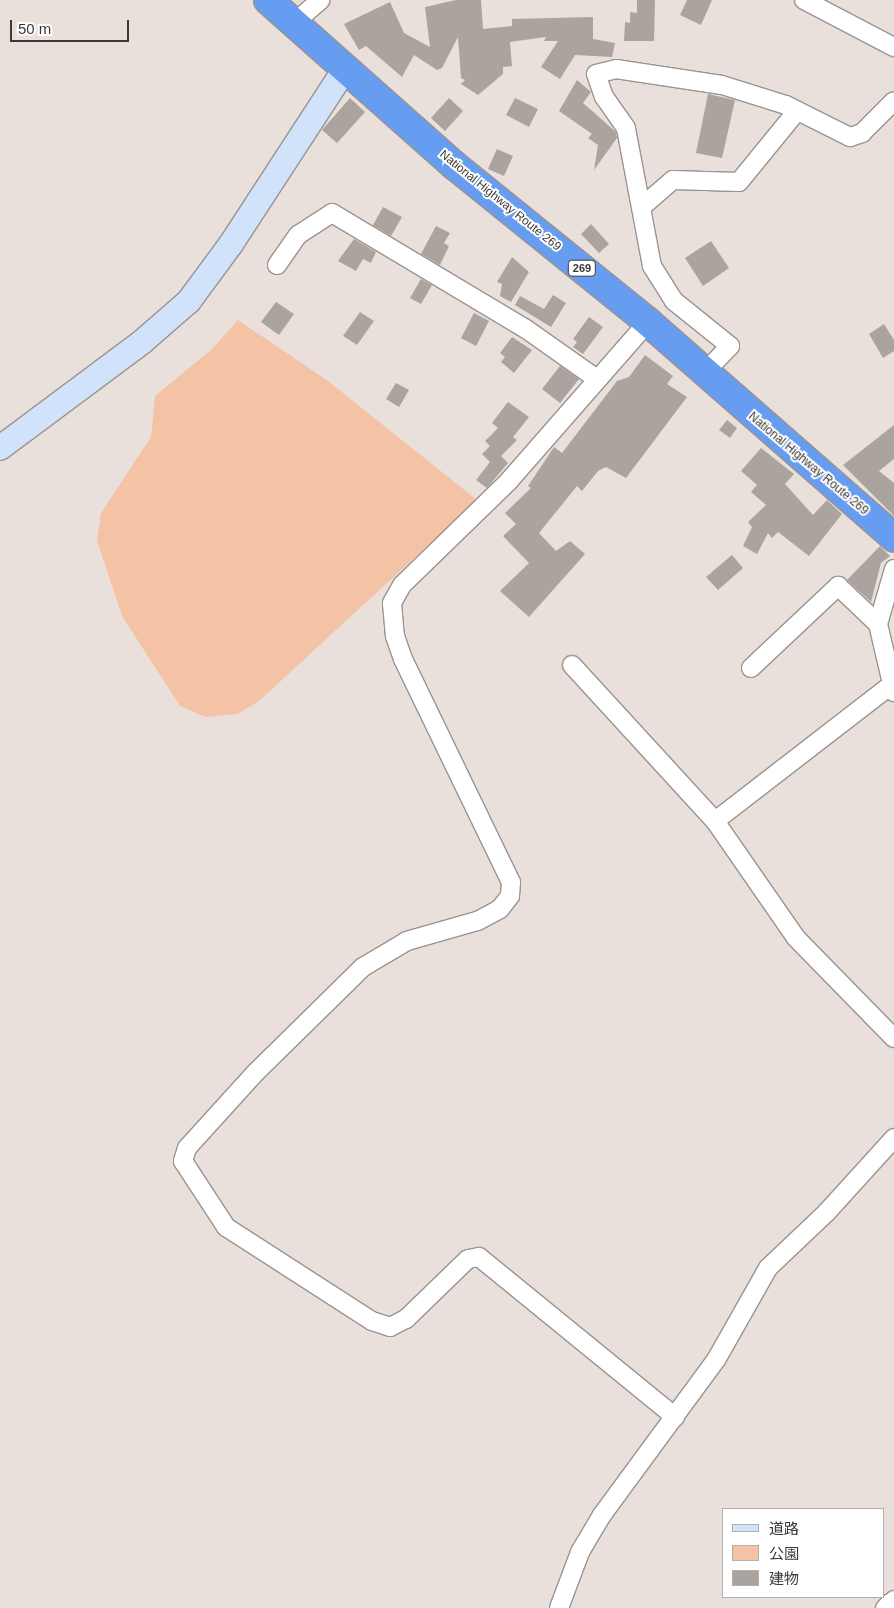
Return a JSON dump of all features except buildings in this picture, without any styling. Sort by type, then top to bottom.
[{"type":"highway","name":"National Highway Route 269","points":[[268,0],[455,166],[648,322],[703,374],[894,537]]},
{"type":"street","points":[[294,24],[320,0]]},
{"type":"street","points":[[804,0],[894,47]]},
{"type":"street","points":[[0,448],[142,342],[189,301],[232,244],[345,69]]},
{"type":"street","points":[[703,374],[730,346],[674,301],[652,266],[645,242],[644,205],[626,128],[604,96],[596,74],[601,70],[722,85],[797,111],[850,137],[862,133],[894,101]]},
{"type":"street","points":[[644,205],[673,180],[738,182],[797,111]]},
{"type":"street","points":[[276,266],[298,235],[332,213],[518,324],[597,379]]},
{"type":"street","points":[[648,322],[509,481],[402,585],[392,604],[395,636],[403,659],[511,882],[510,896],[500,909],[477,921],[407,941],[364,967],[256,1072],[187,1148],[183,1161],[226,1226],[372,1322],[390,1327],[406,1319],[468,1259],[479,1257],[675,1417]]},
{"type":"street","points":[[715,821],[893,688],[878,624],[894,569]]},
{"type":"street","points":[[751,668],[838,586],[878,624]]},
{"type":"street","points":[[572,665],[715,821],[796,938],[894,1038]]},
{"type":"street","points":[[559,1608],[580,1552],[602,1515],[716,1360],[768,1268],[834,1206],[894,1138]]},
{"type":"street","points":[[885,1608],[894,1600]]},
{"type":"green space","points":[[238,320],[328,381],[477,500],[259,701],[238,714],[205,717],[180,706],[122,616],[97,541],[101,513],[151,437],[155,396],[212,349]]}]
